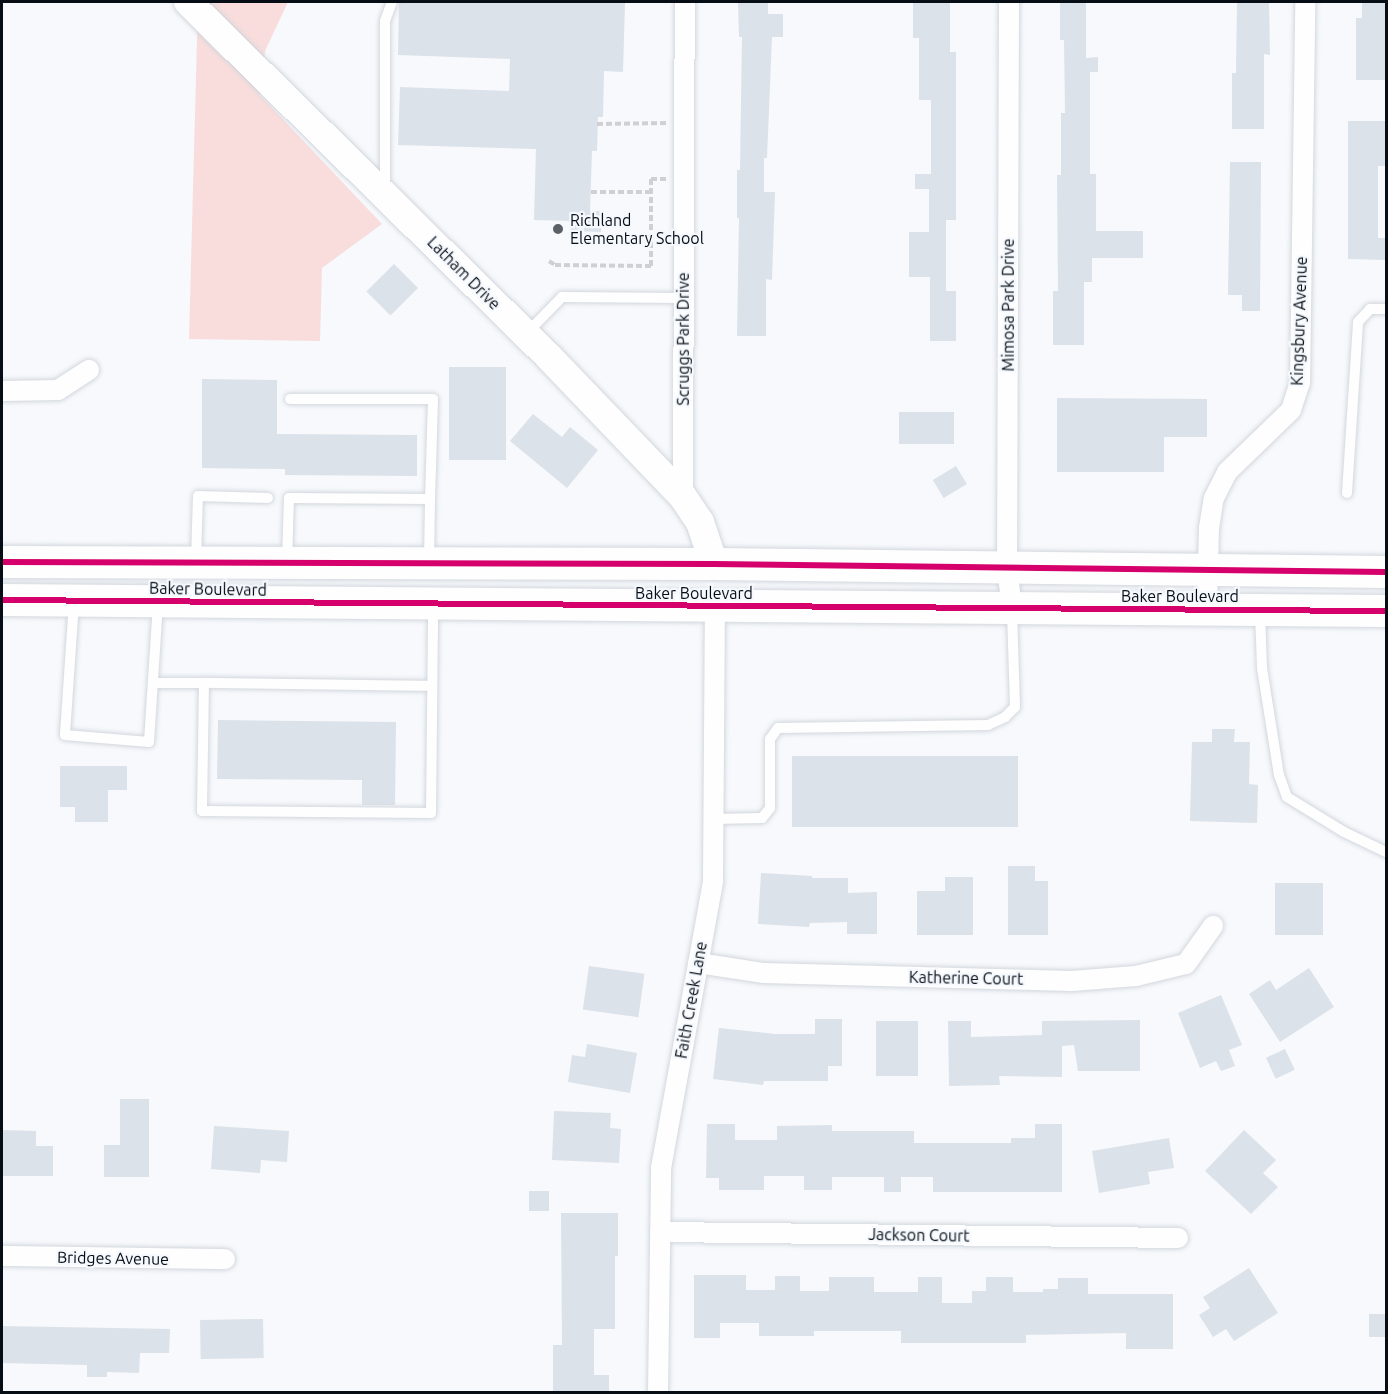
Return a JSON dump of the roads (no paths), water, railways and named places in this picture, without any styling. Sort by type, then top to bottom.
[{"type":"main road","name":"Baker Boulevard","points":[[2,562],[714,564],[1386,572]]},
{"type":"main road","points":[[714,564],[715,607]]},
{"type":"main road","name":"Baker Boulevard","points":[[2,600],[1386,611]]},
{"type":"street","name":"Latham Drive","points":[[188,2],[386,194],[683,497],[700,522],[714,564]]},
{"type":"street","name":"Scruggs Park Drive","points":[[683,497],[685,2]]},
{"type":"street","name":"Mimosa Park Drive","points":[[1010,2],[1007,567],[1012,608]]},
{"type":"street","name":"Kingsbury Avenue","points":[[1207,609],[1214,498],[1227,472],[1291,410],[1300,383],[1305,2]]},
{"type":"street","points":[[2,391],[58,390],[90,370]]},
{"type":"street","name":"Faith Creek Lane","points":[[658,1392],[661,1168],[713,882],[715,607]]},
{"type":"street","name":"Katherine Court","points":[[698,963],[764,973],[1082,980],[1136,976],[1186,964],[1213,926]]},
{"type":"street","name":"Jackson Court","points":[[660,1232],[1178,1238]]},
{"type":"street","name":"Bridges Avenue","points":[[2,1256],[225,1259]]},
{"type":"lane","points":[[386,194],[384,21],[392,2]]},
{"type":"lane","points":[[525,334],[562,297],[683,298]]},
{"type":"lane","points":[[1347,493],[1358,322],[1370,309],[1386,309]]},
{"type":"lane","points":[[290,399],[433,399],[429,563]]},
{"type":"lane","points":[[196,562],[198,496],[268,498]]},
{"type":"lane","points":[[287,563],[289,498],[430,499]]},
{"type":"lane","points":[[74,601],[65,735],[149,742],[158,602]]},
{"type":"lane","points":[[204,683],[202,811],[431,813],[433,605]]},
{"type":"lane","points":[[713,819],[762,818],[770,808],[770,739],[778,728],[988,725],[1005,717],[1015,707],[1012,608]]},
{"type":"lane","points":[[1260,610],[1262,668],[1279,775],[1287,797],[1344,832],[1386,852]]},
{"type":"lane","points":[[153,683],[432,686]]},
{"type":"place","name":"Richland Elementary School","points":[[558,229]]}]
